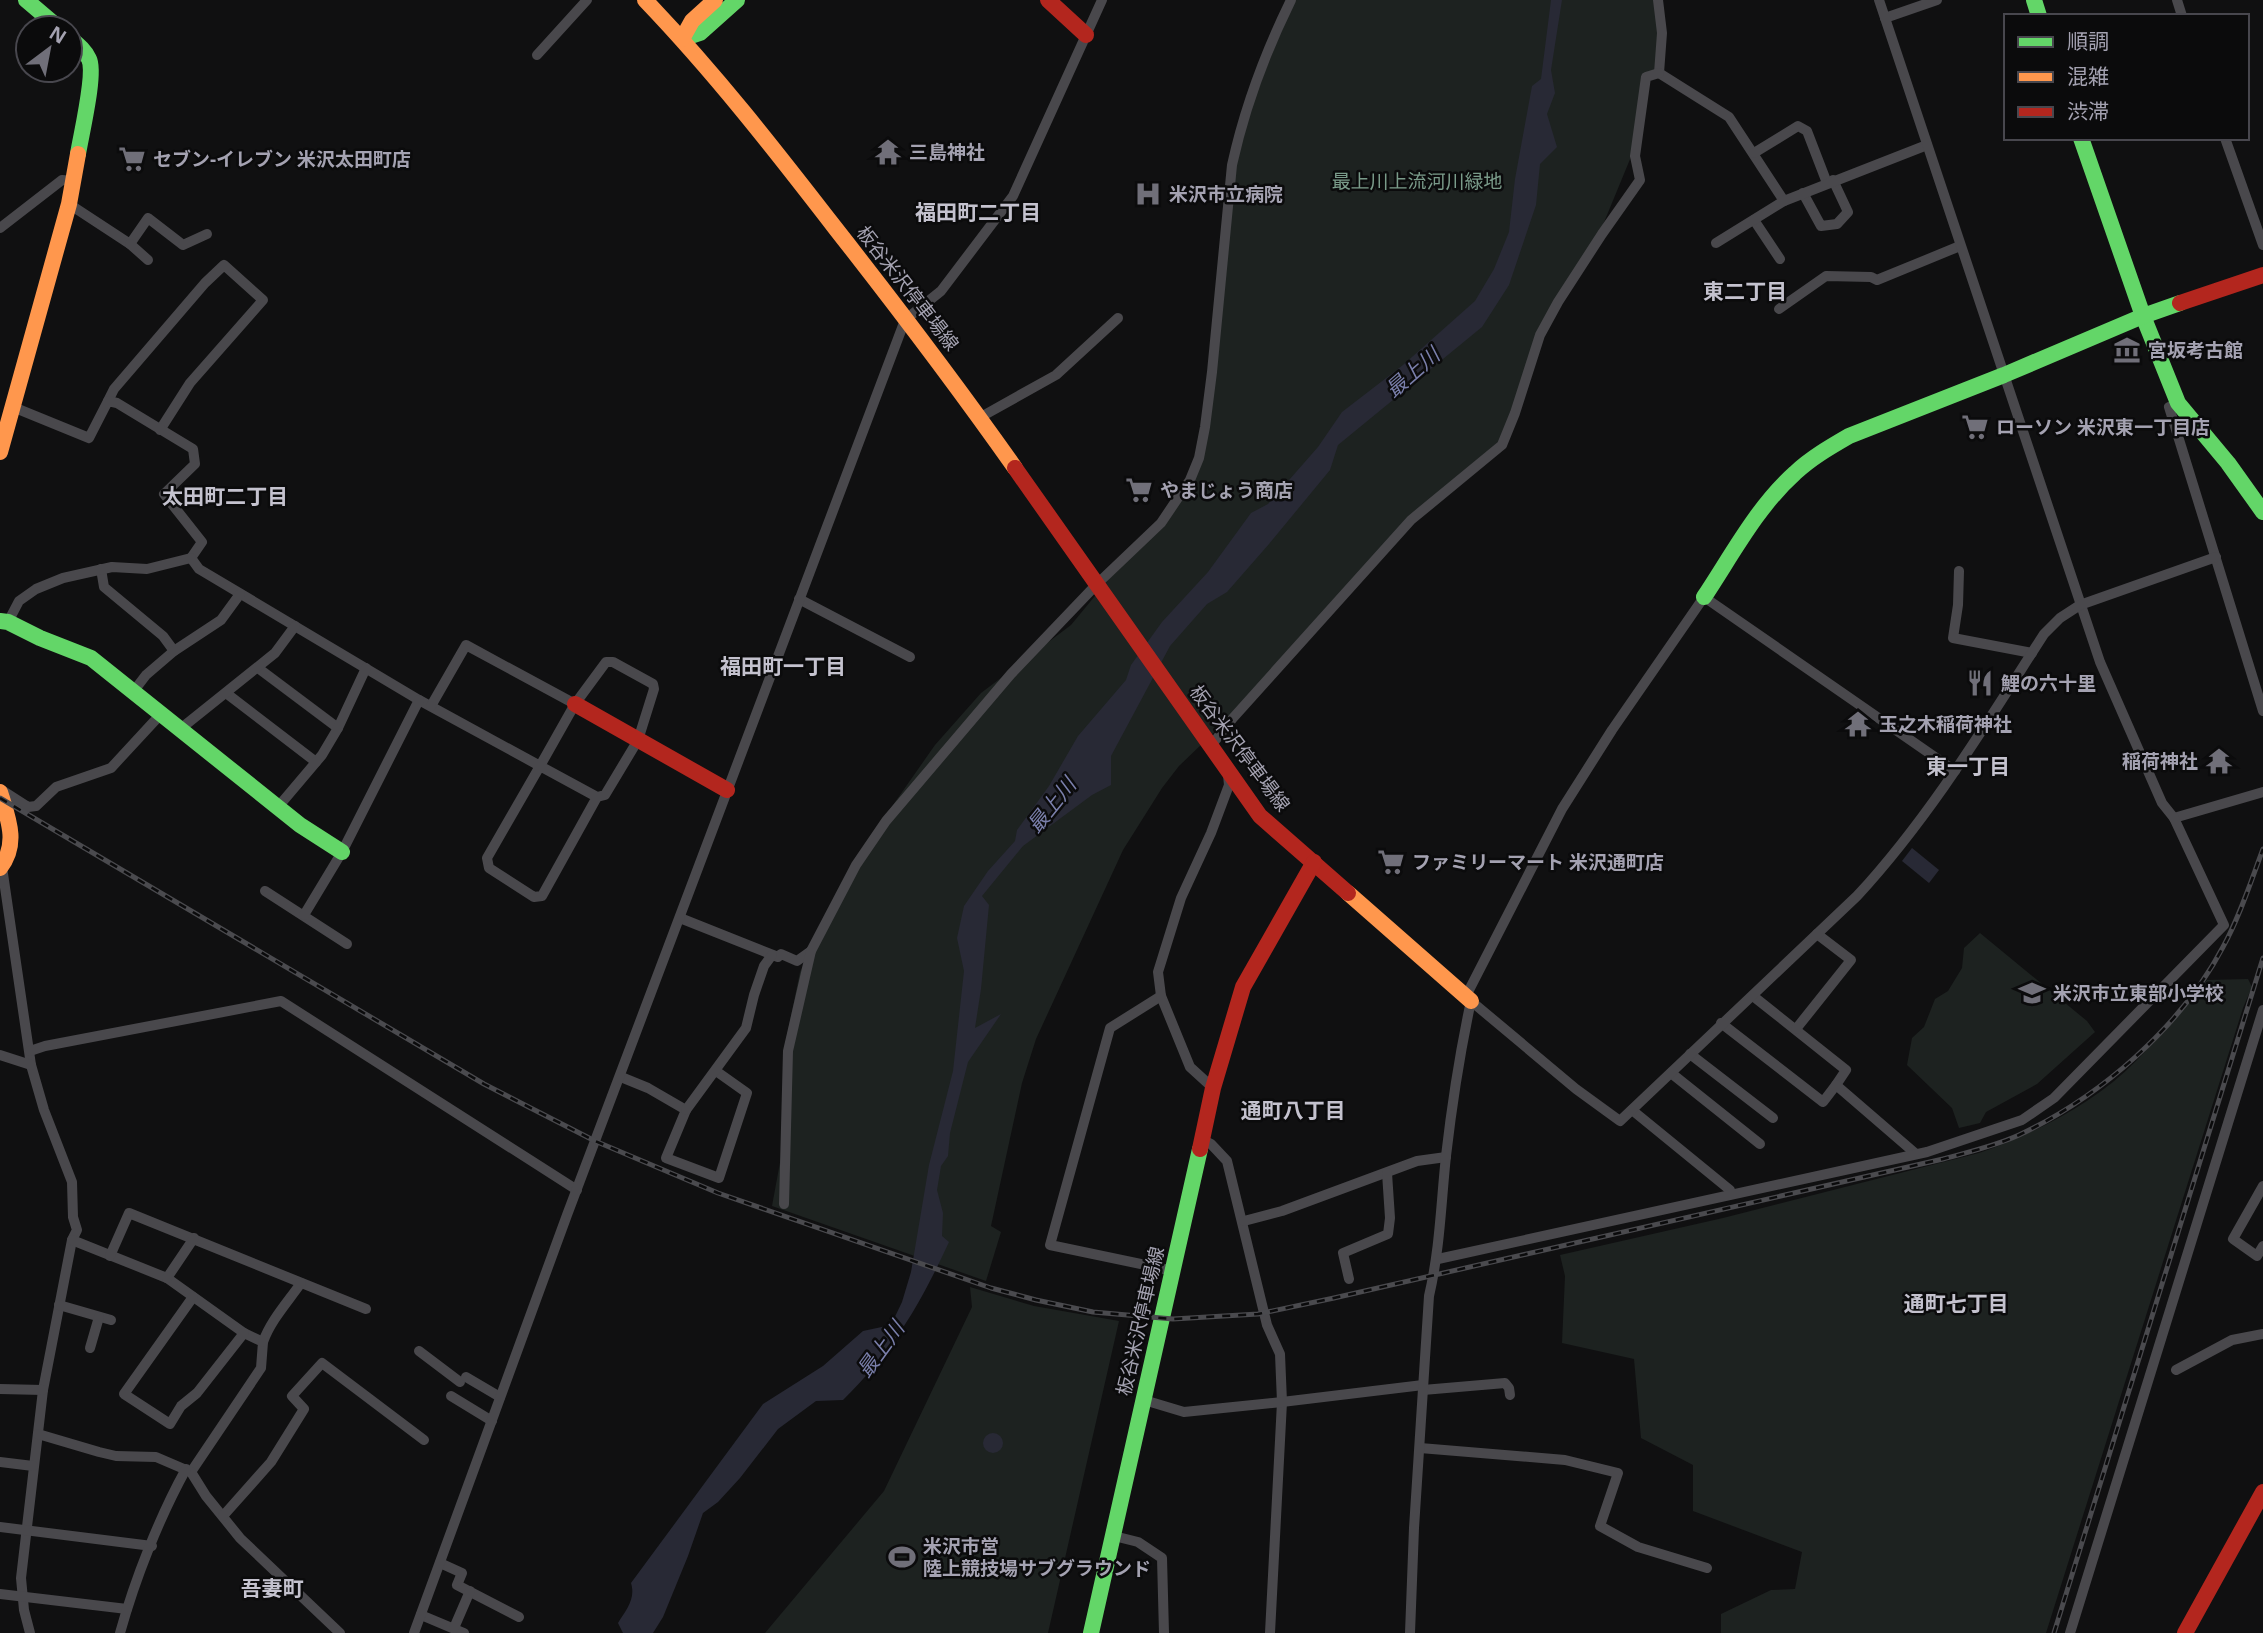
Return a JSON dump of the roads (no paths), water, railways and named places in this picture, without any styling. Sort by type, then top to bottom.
[{"type":"street","points":[[26,0],[42,14]]},
{"type":"street","points":[[537,55],[587,0]]},
{"type":"street","name":"板谷米沢停車場線","points":[[645,0],[758,128],[949,374],[1260,816],[1314,862],[1242,987],[1201,1139],[1174,1271],[1091,1633]]},
{"type":"street","points":[[682,39],[692,21],[715,0]]},
{"type":"street","points":[[682,39],[701,33],[737,0]]},
{"type":"street","points":[[1048,0],[1086,35]]},
{"type":"street","points":[[414,1633],[577,1190],[905,320],[941,291],[1013,196],[1102,0]]},
{"type":"street","points":[[784,1204],[788,1051],[811,951],[856,865],[886,821],[1011,674],[1100,591],[1161,523],[1190,481],[1199,458],[1212,372],[1232,165],[1238,136],[1259,71],[1291,0]]},
{"type":"street","points":[[1658,0],[1662,33],[1658,73]]},
{"type":"street","points":[[1437,1259],[1916,1154],[1986,1134],[2022,1120],[2054,1098],[2224,925],[2174,818],[2162,803],[2119,709],[2080,605],[1879,0]]},
{"type":"street","points":[[1885,18],[1937,0]]},
{"type":"street","points":[[0,452],[69,204],[92,71],[88,54],[84,50]]},
{"type":"street","points":[[1658,73],[1728,117],[1784,201]]},
{"type":"street","points":[[1207,743],[1233,718],[1411,520],[1502,445],[1540,335],[1572,279],[1640,180],[1635,156],[1646,77],[1658,73]]},
{"type":"street","points":[[1754,153],[1798,126],[1807,131],[1848,212],[1837,224],[1821,226],[1803,193]]},
{"type":"street","points":[[2082,140],[2143,316],[2178,403],[2228,463],[2263,512]]},
{"type":"street","points":[[2226,140],[2263,245]]},
{"type":"street","points":[[1716,243],[1784,201],[1927,145]]},
{"type":"street","points":[[0,228],[62,180],[73,181]]},
{"type":"street","points":[[69,204],[130,244],[148,260]]},
{"type":"street","points":[[130,244],[148,218],[183,245],[207,234]]},
{"type":"street","points":[[1754,220],[1780,259]]},
{"type":"street","points":[[1779,309],[1826,276],[1871,277],[1877,280],[1960,246]]},
{"type":"street","points":[[13,407],[89,438],[114,389],[197,292],[224,265],[263,300],[190,383],[160,430]]},
{"type":"street","points":[[1410,1633],[1429,1296],[1437,1259],[1457,1065],[1469,999],[1562,809],[1612,730],[1779,488],[1805,464],[1849,436],[2143,316],[2263,275]]},
{"type":"street","points":[[979,418],[1056,375],[1118,318]]},
{"type":"street","points":[[108,401],[117,403],[193,449],[195,464],[164,494],[202,542],[191,558],[147,569],[101,569],[63,578],[36,589],[19,601],[4,621],[91,657],[300,825],[342,852]]},
{"type":"street","points":[[2178,403],[2169,407],[2263,711]]},
{"type":"street","points":[[191,558],[199,569],[419,700],[431,706],[540,766],[597,797],[605,795],[638,740],[654,689],[653,684],[643,678],[613,662],[606,662],[575,704],[540,766],[487,858],[489,868],[534,897],[542,896],[597,797]]},
{"type":"street","points":[[1314,862],[1469,999],[1576,1089],[1620,1121],[1721,1023],[1753,996],[1891,860],[1955,771],[2044,634],[2060,618],[2080,605],[2216,558]]},
{"type":"street","points":[[101,569],[104,587],[163,636],[174,651]]},
{"type":"street","points":[[1959,571],[1958,606],[1953,638],[2032,653]]},
{"type":"street","points":[[133,692],[146,675],[174,651],[221,620],[240,594]]},
{"type":"street","points":[[1704,597],[1955,771]]},
{"type":"street","points":[[799,599],[910,657]]},
{"type":"street","points":[[179,730],[275,653],[295,626]]},
{"type":"street","points":[[431,706],[466,645],[727,790]]},
{"type":"street","points":[[258,668],[338,728]]},
{"type":"street","points":[[278,807],[317,762],[338,728],[366,668]]},
{"type":"street","points":[[226,693],[317,762]]},
{"type":"street","points":[[304,915],[342,852],[419,700]]},
{"type":"street","points":[[0,790],[28,807],[36,806],[56,787],[111,768],[160,715]]},
{"type":"street","points":[[1213,1088],[1190,1067],[1161,996],[1158,972],[1181,898],[1211,833],[1229,785],[1227,772]]},
{"type":"street","points":[[0,790],[11,831],[7,860],[1,868],[26,1041],[44,1110],[72,1182],[73,1217],[77,1230],[72,1240],[43,1390],[33,1466],[21,1578],[30,1633]]},
{"type":"street","points":[[2174,818],[2263,792]]},
{"type":"street","points":[[265,891],[347,943]]},
{"type":"street","points":[[680,918],[778,957],[781,954],[797,961],[811,951]]},
{"type":"street","points":[[1796,1029],[1851,960],[1817,934]]},
{"type":"street","points":[[716,1071],[747,1093],[719,1178],[666,1158],[686,1110],[746,1028],[764,966],[772,955]]},
{"type":"street","points":[[1161,996],[1110,1028],[1050,1245],[1174,1271]]},
{"type":"street","points":[[1721,1023],[1823,1102],[1846,1069],[1753,996]]},
{"type":"street","points":[[30,1051],[281,1001],[577,1190]]},
{"type":"street","points":[[2070,1633],[2263,1010]]},
{"type":"street","points":[[1690,1054],[1773,1118]]},
{"type":"street","points":[[0,1055],[31,1065]]},
{"type":"street","points":[[1671,1073],[1760,1144]]},
{"type":"street","points":[[621,1077],[648,1088],[686,1110]]},
{"type":"street","points":[[1836,1085],[1916,1154]]},
{"type":"street","points":[[1632,1110],[1730,1189]]},
{"type":"street","points":[[1201,1139],[1211,1144],[1227,1161],[1244,1221],[1267,1325],[1280,1354],[1282,1402],[1270,1633]]},
{"type":"street","points":[[1244,1221],[1282,1211],[1417,1161],[1446,1157]]},
{"type":"street","points":[[1349,1279],[1343,1253],[1388,1234],[1390,1218],[1387,1173]]},
{"type":"street","points":[[2263,1186],[2233,1239],[2257,1256],[2263,1246]]},
{"type":"street","points":[[110,1256],[128,1213],[366,1309]]},
{"type":"street","points":[[167,1278],[194,1238]]},
{"type":"street","points":[[72,1240],[167,1278],[244,1333],[263,1342]]},
{"type":"street","points":[[120,1633],[152,1546],[189,1470],[261,1368],[263,1342],[270,1323],[301,1283]]},
{"type":"street","points":[[193,1297],[124,1394],[170,1424],[181,1406],[197,1393],[244,1333]]},
{"type":"street","points":[[59,1305],[111,1320]]},
{"type":"street","points":[[90,1348],[99,1317]]},
{"type":"street","points":[[2176,1370],[2232,1340],[2263,1334]]},
{"type":"street","points":[[419,1351],[463,1379],[500,1397]]},
{"type":"street","points":[[223,1516],[271,1462],[304,1409],[292,1396],[322,1363],[424,1440]]},
{"type":"street","points":[[1144,1400],[1184,1412],[1423,1387],[1505,1383],[1510,1395]]},
{"type":"street","points":[[0,1389],[43,1390]]},
{"type":"street","points":[[451,1396],[492,1421]]},
{"type":"street","points":[[38,1434],[116,1456],[156,1457],[189,1470],[240,1538],[340,1633]]},
{"type":"street","points":[[1419,1448],[1565,1460],[1618,1473],[1600,1527],[1638,1547],[1707,1568]]},
{"type":"street","points":[[0,1462],[33,1466]]},
{"type":"street","points":[[2185,1633],[2263,1492]]},
{"type":"street","points":[[0,1527],[152,1546]]},
{"type":"street","points":[[1114,1536],[1138,1542],[1163,1558],[1164,1633]]},
{"type":"street","points":[[440,1563],[462,1573],[457,1585],[519,1617]]},
{"type":"street","points":[[421,1615],[459,1630],[470,1591]]},
{"type":"street","points":[[0,1594],[127,1609]]},
{"type":"water","name":"最上川","points":[[1551,0],[1562,0],[1551,70],[1555,93],[1547,114],[1557,147],[1540,164],[1536,205],[1509,285],[1482,327],[1338,445],[1330,470],[1269,544],[1227,592],[1207,604],[1170,646],[1111,756],[1111,785],[1092,795],[1023,846],[982,896],[989,905],[975,1028],[1001,1014],[968,1062],[950,1133],[948,1156],[941,1166],[937,1190],[943,1213],[942,1236],[949,1242],[938,1265],[904,1326],[861,1382],[843,1400],[816,1401],[778,1429],[740,1478],[718,1502],[703,1513],[663,1617],[653,1633],[623,1633],[618,1623],[631,1599],[631,1583],[763,1404],[823,1366],[863,1331],[891,1325],[902,1302],[911,1272],[929,1165],[953,1071],[964,971],[957,938],[964,906],[988,871],[1015,841],[1017,830],[1049,786],[1078,736],[1126,680],[1131,665],[1162,622],[1208,572],[1251,513],[1268,504],[1318,447],[1342,412],[1403,365],[1475,301],[1494,269],[1509,232],[1515,179],[1532,86],[1541,79]]},
{"type":"water","points":[[1912,848],[1939,870],[1929,883],[1902,861]]},
{"type":"water","points":[[989,1433],[997,1433],[1003,1443],[997,1453],[989,1453],[983,1447],[983,1439]]},
{"type":"railway","points":[[0,798],[484,1084],[595,1141],[718,1193],[991,1288],[1093,1312],[1173,1319],[1258,1314],[1334,1298],[1943,1159],[2019,1135],[2079,1101],[2108,1080],[2136,1057],[2185,1005],[2223,947],[2263,849]]},
{"type":"railway","points":[[2054,1633],[2263,958]]},
{"type":"place","name":"三島神社","points":[[888,152]]},
{"type":"place","name":"セブン-イレブン 米沢太田町店","points":[[132,159]]},
{"type":"place","name":"米沢市立病院","points":[[1148,194]]},
{"type":"place","name":"宮坂考古館","points":[[2127,350]]},
{"type":"place","name":"ローソン 米沢東一丁目店","points":[[1975,427]]},
{"type":"place","name":"やまじょう商店","points":[[1139,490]]},
{"type":"place","name":"鯉の六十里","points":[[1980,683]]},
{"type":"place","name":"玉之木稲荷神社","points":[[1858,724]]},
{"type":"place","name":"稲荷神社","points":[[2219,761]]},
{"type":"place","name":"ファミリーマート 米沢通町店","points":[[1391,862]]},
{"type":"place","name":"米沢市立東部小学校","points":[[2032,993]]},
{"type":"place","name":"米沢市営 陸上競技場サブグラウンド","points":[[902,1557]]},
{"type":"district","name":"福田町二丁目","points":[[978,212]]},
{"type":"district","name":"東二丁目","points":[[1745,291]]},
{"type":"district","name":"太田町二丁目","points":[[225,496]]},
{"type":"district","name":"福田町一丁目","points":[[783,666]]},
{"type":"district","name":"東一丁目","points":[[1968,766]]},
{"type":"district","name":"通町八丁目","points":[[1293,1110]]},
{"type":"district","name":"通町七丁目","points":[[1956,1303]]},
{"type":"district","name":"吾妻町","points":[[272,1588]]},
{"type":"park label","name":"最上川上流河川緑地","points":[[1417,181]]}]
